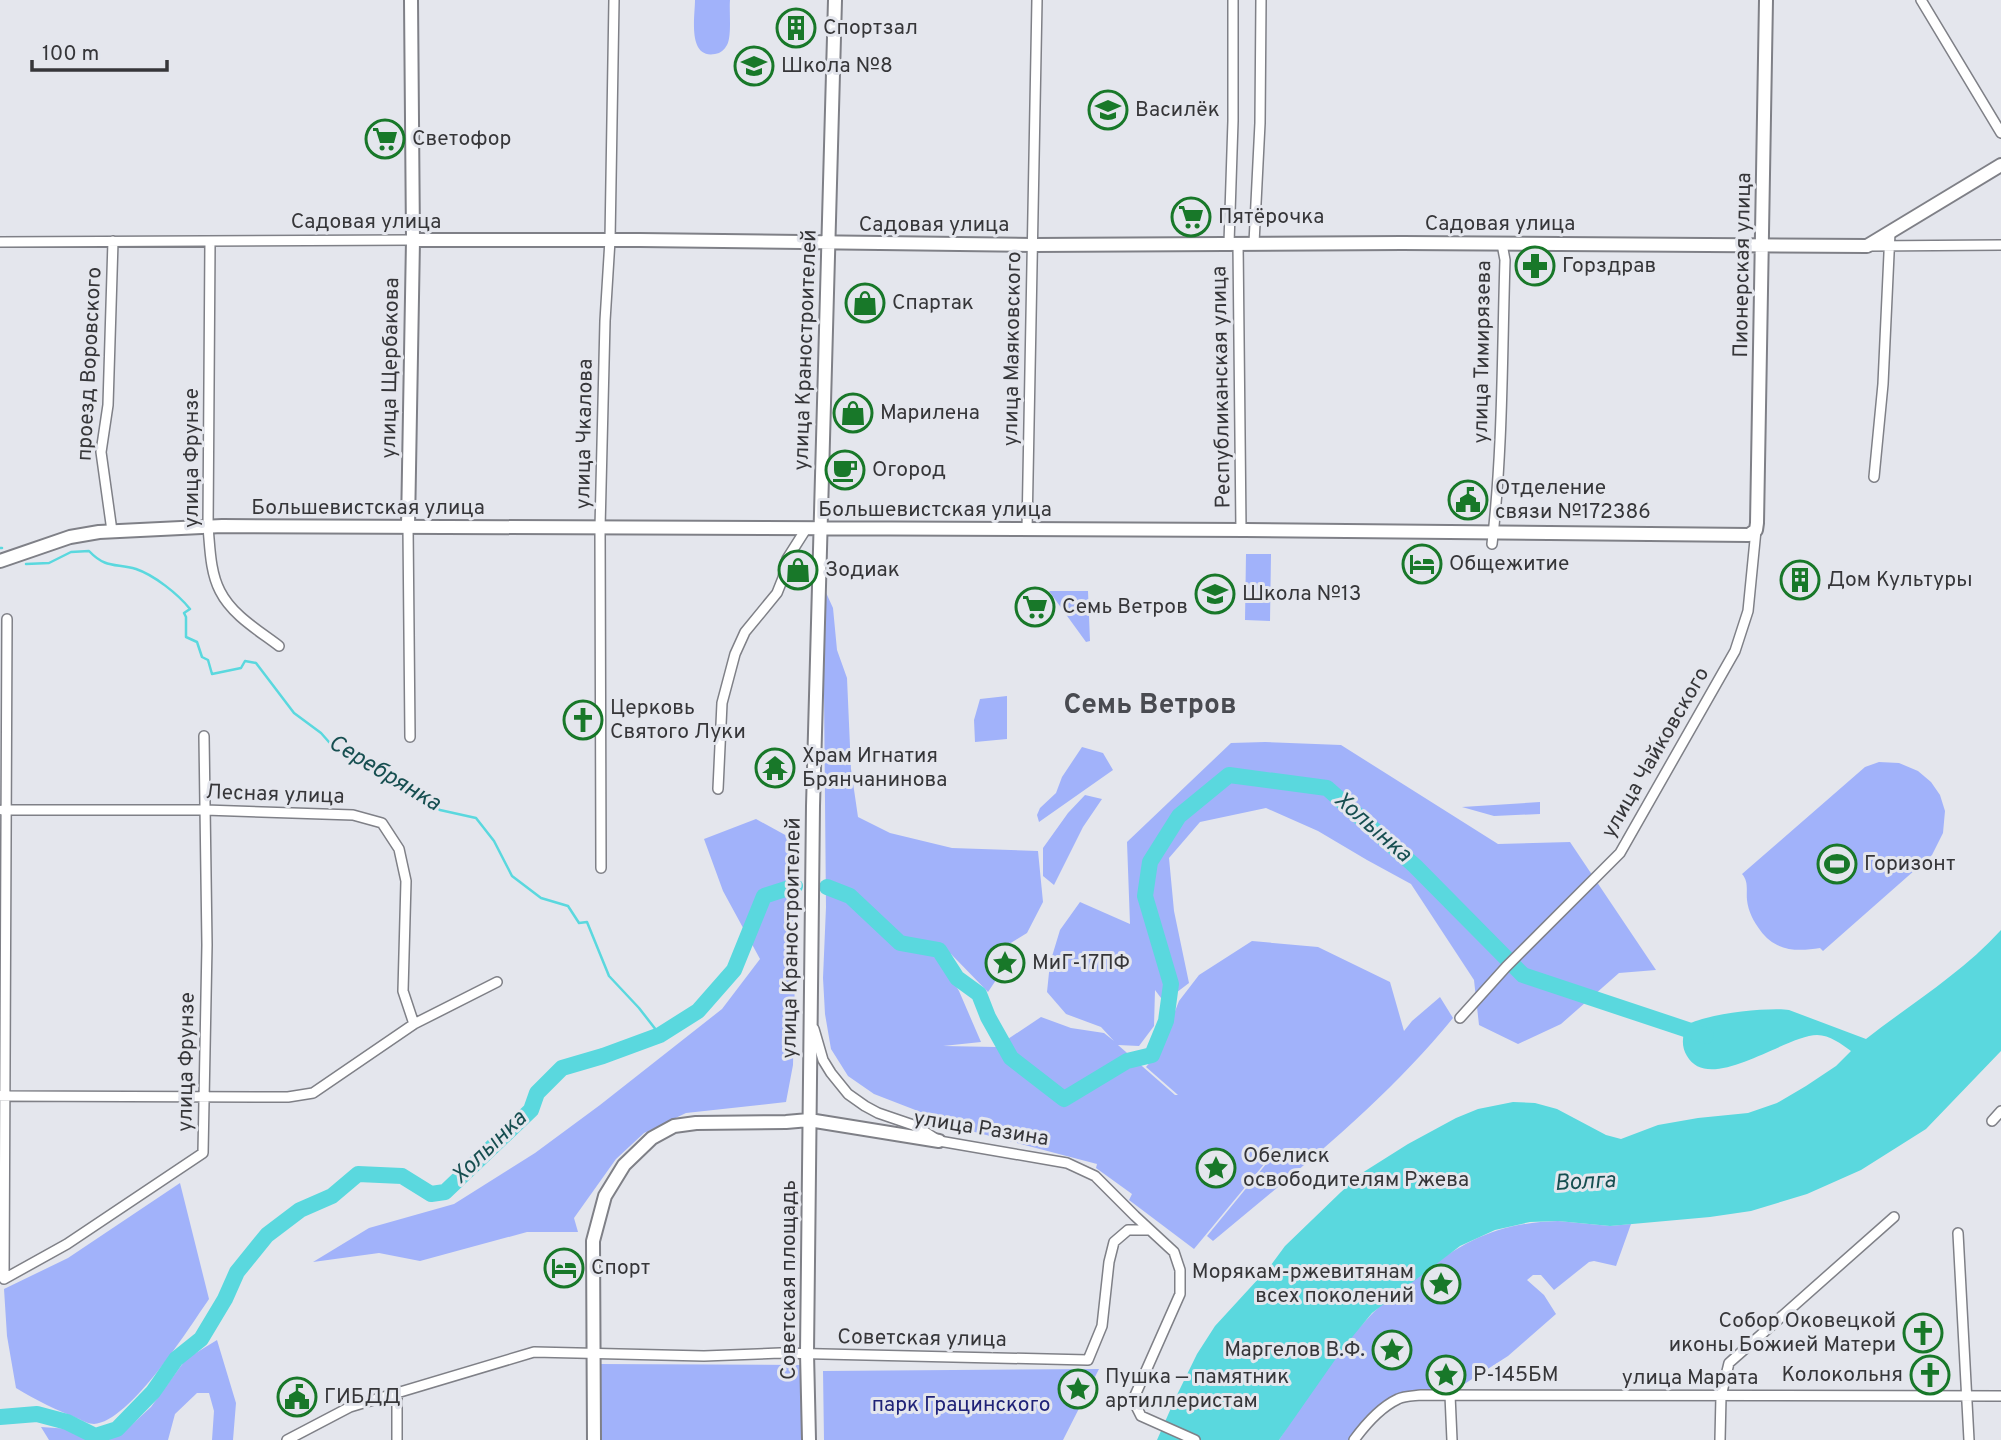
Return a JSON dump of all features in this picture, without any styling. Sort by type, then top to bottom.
[{"type":"street","name":"улица Щербакова","points":[[410,737],[408,527],[413,240],[411,0]]},
{"type":"street","name":"улица Чкалова","points":[[601,868],[600,528],[605,321],[610,240],[614,0]]},
{"type":"street","name":"улица Краностроителей","points":[[809,1120],[813,806],[835,0]]},
{"type":"street","name":"улица Маяковского","points":[[1027,530],[1037,0]]},
{"type":"street","name":"Республиканская улица","points":[[1233,0],[1233,243],[1241,530]]},
{"type":"street","name":"Республиканская улица","points":[[1254,243],[1260,123],[1261,0]]},
{"type":"street","name":"Пионерская улица","points":[[1756,530],[1766,0]]},
{"type":"street","points":[[1921,0],[2001,133]]},
{"type":"street","points":[[1890,239],[2001,165]]},
{"type":"street","name":"Садовая улица","points":[[0,242],[610,240],[1033,245],[1254,243],[1867,246],[1890,239]]},
{"type":"street","points":[[1890,239],[2001,245]]},
{"type":"street","points":[[1874,477],[1883,384],[1890,239]]},
{"type":"street","name":"проезд Воровского","points":[[112,531],[101,452],[108,405],[113,241]]},
{"type":"street","name":"улица Фрунзе","points":[[210,242],[208,527],[212,567],[219,590],[235,612],[279,646]]},
{"type":"street","name":"улица Тимирязева","points":[[1492,539],[1497,493],[1505,260],[1502,244]]},
{"type":"street","name":"Большевистская улица","points":[[0,561],[70,537],[112,531],[208,527],[1241,530],[1492,539],[1749,535],[1756,530]]},
{"type":"street","points":[[718,789],[722,703],[735,654],[745,632],[777,593],[786,559],[806,529]]},
{"type":"street","name":"улица Чайковского","points":[[1460,1018],[1506,967],[1620,853],[1735,651],[1748,611],[1756,530]]},
{"type":"street","points":[[7,619],[2,1096],[202,1098],[288,1097],[313,1093],[414,1024],[497,982]]},
{"type":"street","name":"улица Фрунзе","points":[[2,1096],[4,1279],[67,1244],[203,1153],[207,945],[204,736]]},
{"type":"street","name":"Лесная улица","points":[[3,810],[205,810],[353,815],[382,823],[399,849],[406,881],[403,991],[414,1024]]},
{"type":"street","points":[[810,1000],[815,1035],[823,1060],[837,1083],[848,1094],[878,1113],[916,1126],[939,1141]]},
{"type":"street","points":[[1992,1122],[2001,1111]]},
{"type":"street","name":"улица Разина","points":[[593,1354],[593,1241],[605,1196],[624,1165],[637,1150],[674,1126],[809,1120],[1068,1163],[1095,1175],[1174,1252],[1180,1270],[1180,1294],[1133,1400],[1141,1416],[1195,1440]]},
{"type":"street","name":"Советская площадь","points":[[809,1120],[809,1440]]},
{"type":"street","points":[[1720,1440],[1721,1396],[1729,1363],[1894,1216]]},
{"type":"street","name":"Советская улица","points":[[287,1440],[350,1407],[534,1352],[704,1356],[807,1353],[1088,1360],[1102,1326],[1109,1262],[1114,1242],[1128,1230],[1150,1230]]},
{"type":"street","points":[[1958,1233],[1969,1440]]},
{"type":"street","points":[[593,1354],[594,1440]]},
{"type":"street","points":[[397,1392],[397,1440]]},
{"type":"street","name":"улица Марата","points":[[1354,1440],[1371,1420],[1393,1402],[1400,1398],[1421,1395],[2001,1396]]},
{"type":"street","points":[[1450,1395],[1452,1440]]},
{"type":"green space","points":[[695,0],[730,0],[729,41],[719,53],[706,54],[696,43]]},
{"type":"green space","points":[[1246,554],[1271,554],[1270,621],[1245,620]]},
{"type":"green space","points":[[823,586],[833,608],[837,650],[847,678],[851,769],[858,817],[890,833],[952,848],[1038,851],[1043,902],[1027,933],[993,954],[1002,971],[988,992],[951,954],[917,939],[896,944],[936,953],[959,991],[981,1042],[943,1046],[996,1047],[1041,1017],[1071,1028],[1104,1033],[1114,1041],[1101,1027],[1066,1014],[1047,992],[1050,963],[1060,930],[1080,902],[1130,924],[1127,842],[1231,743],[1341,745],[1498,844],[1570,842],[1656,970],[1619,973],[1561,1024],[1518,1044],[1479,1025],[1474,980],[1411,884],[1318,831],[1266,808],[1200,822],[1169,858],[1174,911],[1189,983],[1164,1002],[1155,990],[1154,1026],[1139,1046],[1118,1045],[1175,1095],[1178,1095],[1146,1067],[1159,1052],[1179,1001],[1199,975],[1252,941],[1318,947],[1390,982],[1404,1031],[1440,997],[1453,1018],[1369,1107],[1213,1241],[1207,1236],[1271,1158],[1271,1153],[1194,1249],[1129,1200],[1132,1194],[1096,1168],[1097,1164],[967,1130],[874,1094],[848,1076],[831,1049],[823,978],[826,907]]},
{"type":"green space","points":[[1049,591],[1088,591],[1090,641],[1086,642]]},
{"type":"green space","points":[[1007,696],[1007,739],[975,742],[974,720],[980,699]]},
{"type":"green space","points":[[1082,747],[1103,753],[1113,770],[1039,822],[1037,815],[1040,808],[1056,793],[1062,777]]},
{"type":"green space","name":"Горизонт","points":[[1879,762],[1899,763],[1918,771],[1931,782],[1940,795],[1945,811],[1943,833],[1932,855],[1823,951],[1820,948],[1803,950],[1779,946],[1766,937],[1752,916],[1742,874],[1865,767]]},
{"type":"green space","points":[[1085,795],[1102,799],[1083,827],[1054,885],[1043,876],[1043,848],[1068,813]]},
{"type":"green space","points":[[1540,802],[1540,814],[1494,816],[1462,807]]},
{"type":"green space","points":[[756,819],[798,842],[793,1065],[786,1102],[686,1113],[644,1133],[616,1159],[574,1218],[578,1232],[527,1232],[420,1261],[379,1253],[313,1262],[369,1228],[454,1204],[535,1153],[722,1009],[760,959],[723,891],[704,839]]},
{"type":"green space","points":[[180,1183],[209,1299],[158,1372],[124,1408],[108,1419],[94,1424],[54,1408],[16,1388],[7,1336],[4,1289],[68,1258]]},
{"type":"green space","points":[[1558,1221],[1610,1226],[1631,1224],[1616,1266],[1589,1262],[1554,1290],[1541,1275],[1533,1275],[1527,1280],[1544,1295],[1556,1314],[1508,1356],[1455,1390],[1396,1397],[1377,1408],[1349,1440],[1279,1440],[1345,1344],[1380,1306],[1444,1258],[1478,1238],[1514,1226]]},
{"type":"green space","points":[[217,1340],[236,1403],[233,1440],[212,1440],[214,1411],[209,1393],[197,1393],[175,1414],[168,1440],[101,1440],[126,1430],[151,1407],[186,1359]]},
{"type":"green space","points":[[597,1364],[801,1365],[801,1440],[598,1440]]},
{"type":"green space","name":"парк Грацинского","points":[[1099,1369],[1063,1440],[824,1440],[823,1371]]},
{"type":"green space","points":[[41,1427],[70,1429],[96,1440],[49,1440]]},
{"type":"water","name":"Волга","points":[[2001,930],[2001,1051],[1926,1129],[1861,1170],[1807,1194],[1751,1211],[1610,1226],[1558,1221],[1530,1222],[1495,1230],[1460,1246],[1372,1313],[1344,1347],[1279,1440],[1157,1440],[1197,1354],[1215,1326],[1285,1246],[1341,1192],[1362,1173],[1408,1144],[1478,1109],[1513,1102],[1535,1103],[1557,1109],[1606,1135],[1621,1139],[1658,1125],[1748,1113],[1777,1103],[1836,1066],[1851,1051],[1831,1038],[1817,1035],[1749,1060],[1712,1069],[1698,1066],[1687,1056],[1683,1041],[1687,1025],[1737,1012],[1789,1010],[1866,1039],[1953,974]]},
{"type":"waterway","name":"Серебрянка","points":[[26,564],[49,563],[71,552],[89,551],[101,561],[136,569],[165,586],[190,609],[184,613],[186,637],[197,642],[202,657],[208,660],[212,674],[241,668],[245,661],[256,663],[294,713],[321,733],[336,750],[411,789],[440,810],[476,818],[494,841],[512,876],[541,898],[568,906],[579,923],[587,922],[609,976],[660,1035]]},
{"type":"waterway","name":"Холынка","points":[[827,887],[850,896],[900,943],[939,950],[957,978],[979,994],[988,1017],[1011,1058],[1064,1099],[1127,1061],[1152,1055],[1166,1021],[1171,984],[1145,896],[1150,862],[1179,816],[1229,775],[1327,788],[1415,866],[1523,975],[1706,1036]]},
{"type":"waterway","name":"Холынка","points":[[0,1417],[37,1414],[67,1422],[95,1436],[117,1429],[153,1392],[176,1359],[201,1339],[225,1299],[237,1272],[267,1235],[300,1210],[332,1196],[358,1174],[402,1176],[431,1194],[445,1192],[531,1110],[537,1093],[562,1068],[660,1035],[698,1011],[734,970],[764,896],[795,886]]},
{"type":"place","name":"Спортзал","points":[[796,28]]},
{"type":"place","name":"Школа №8","points":[[754,66]]},
{"type":"place","name":"Василёк","points":[[1108,110]]},
{"type":"place","name":"Светофор","points":[[385,139]]},
{"type":"place","name":"Пятёрочка","points":[[1191,217]]},
{"type":"place","name":"Горздрав","points":[[1535,266]]},
{"type":"place","name":"Спартак","points":[[865,303]]},
{"type":"place","name":"Марилена","points":[[853,413]]},
{"type":"place","name":"Огород","points":[[845,470]]},
{"type":"place","name":"Отделение связи №172386","points":[[1468,500]]},
{"type":"place","name":"Общежитие","points":[[1422,564]]},
{"type":"place","name":"Зодиак","points":[[798,570]]},
{"type":"place","name":"Дом Культуры","points":[[1800,580]]},
{"type":"place","name":"Школа №13","points":[[1215,594]]},
{"type":"place","name":"Семь Ветров","points":[[1035,607]]},
{"type":"place","name":"Церковь Святого Луки","points":[[583,720]]},
{"type":"place","name":"Храм Игнатия Брянчанинова","points":[[775,768]]},
{"type":"place","name":"Горизонт","points":[[1837,864]]},
{"type":"place","name":"МиГ-17ПФ","points":[[1005,963]]},
{"type":"place","name":"Обелиск освободителям Ржева","points":[[1216,1168]]},
{"type":"place","name":"Спорт","points":[[564,1268]]},
{"type":"place","name":"Морякам-ржевитянам всех поколений","points":[[1441,1284]]},
{"type":"place","name":"Собор Оковецкой иконы Божией Матери","points":[[1923,1333]]},
{"type":"place","name":"Маргелов В.Ф.","points":[[1392,1350]]},
{"type":"place","name":"Р-145БМ","points":[[1446,1375]]},
{"type":"place","name":"Колокольня","points":[[1930,1375]]},
{"type":"place","name":"Пушка — памятник артиллеристам","points":[[1078,1389]]},
{"type":"place","name":"ГИБДД","points":[[297,1397]]},
{"type":"district","name":"Семь Ветров","points":[[1150,706]]}]
